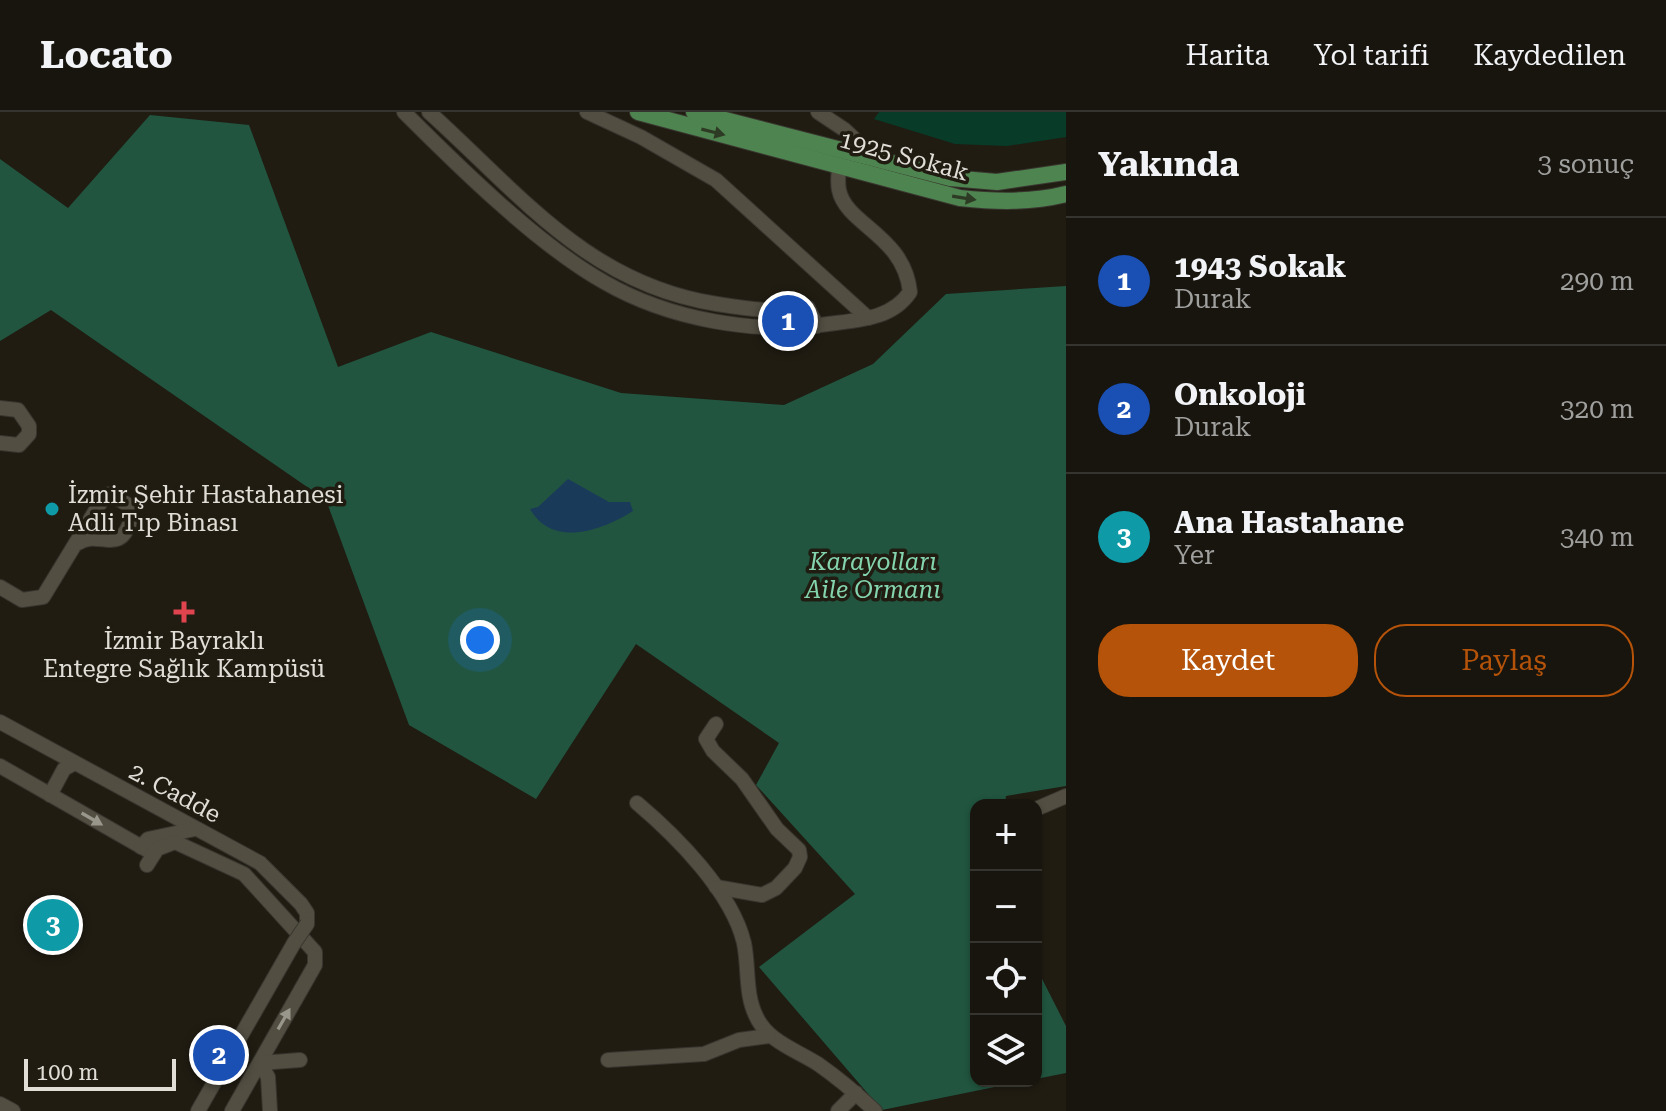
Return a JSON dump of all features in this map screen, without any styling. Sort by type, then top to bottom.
[{"type":"main road","name":"1925 Sokak","points":[[638,112],[960,198],[997,202],[1048,199],[1066,194]]},
{"type":"main road","name":"1925 Sokak","points":[[694,112],[950,178],[997,182],[1066,172]]},
{"type":"street","points":[[404,112],[541,237],[606,284],[717,322],[817,326],[868,318],[893,310],[910,292],[909,281],[897,254],[842,197],[839,164]]},
{"type":"street","points":[[429,112],[526,206],[603,265],[671,296],[751,310],[808,308],[817,326]]},
{"type":"street","points":[[587,112],[641,137],[716,180],[868,318]]},
{"type":"street","points":[[823,114],[875,158]]},
{"type":"street","points":[[0,408],[18,410],[29,426],[29,434],[19,445],[0,443]]},
{"type":"street","points":[[0,587],[22,600],[43,597],[78,543]]},
{"type":"street","name":"2. Cadde","points":[[0,722],[270,871],[307,913],[307,924],[198,1111]]},
{"type":"street","points":[[716,724],[706,739],[713,751],[742,779],[777,829],[799,850],[800,857],[795,868],[776,888],[762,895],[716,887]]},
{"type":"street","points":[[50,795],[64,769],[73,764]]},
{"type":"street","points":[[0,766],[147,855]]},
{"type":"street","points":[[1042,806],[1066,796]]},
{"type":"street","points":[[637,803],[678,841],[716,887],[736,920],[744,943],[751,1001],[756,1017],[769,1036],[817,1064],[875,1111]]},
{"type":"street","points":[[154,807],[162,821],[155,836]]},
{"type":"street","points":[[147,855],[144,840],[195,829]]},
{"type":"street","points":[[147,855],[164,844],[175,842],[244,874],[315,952],[315,965],[232,1111]]},
{"type":"street","points":[[608,1060],[704,1054],[739,1040],[769,1036]]},
{"type":"street","points":[[260,1063],[300,1060]]},
{"type":"street","points":[[260,1063],[268,1077],[270,1111]]},
{"type":"street","points":[[838,1111],[856,1093]]},
{"type":"street","points":[[0,1105],[10,1111]]},
{"type":"green space","points":[[879,112],[1066,112],[1066,137],[1007,146],[955,144],[874,119]]},
{"type":"green space","name":"Karayolları Aile Ormanı","points":[[150,115],[249,125],[338,367],[431,332],[621,393],[784,405],[873,364],[946,294],[1066,286],[1066,786],[1006,796],[1006,799],[970,799],[970,1087],[995,1087],[882,1110],[759,967],[855,894],[756,785],[779,743],[636,644],[536,799],[409,725],[326,500],[51,310],[0,341],[0,159],[68,208]]},
{"type":"green space","points":[[1042,979],[1066,1026],[1066,1073],[1042,1078]]},
{"type":"water","points":[[568,479],[609,502],[630,502],[633,511],[593,529],[565,532],[552,529],[530,509],[538,507]]},
{"type":"place","name":"1943 Sokak","points":[[788,321]]},
{"type":"place","name":"İzmir Şehir Hastahanesi Adli Tıp Binası","points":[[52,509]]},
{"type":"place","name":"İzmir Bayraklı Entegre Sağlık Kampüsü","points":[[184,612]]},
{"type":"place","name":"Ana Hastahane","points":[[53,925]]},
{"type":"place","name":"Onkoloji","points":[[219,1055]]}]
